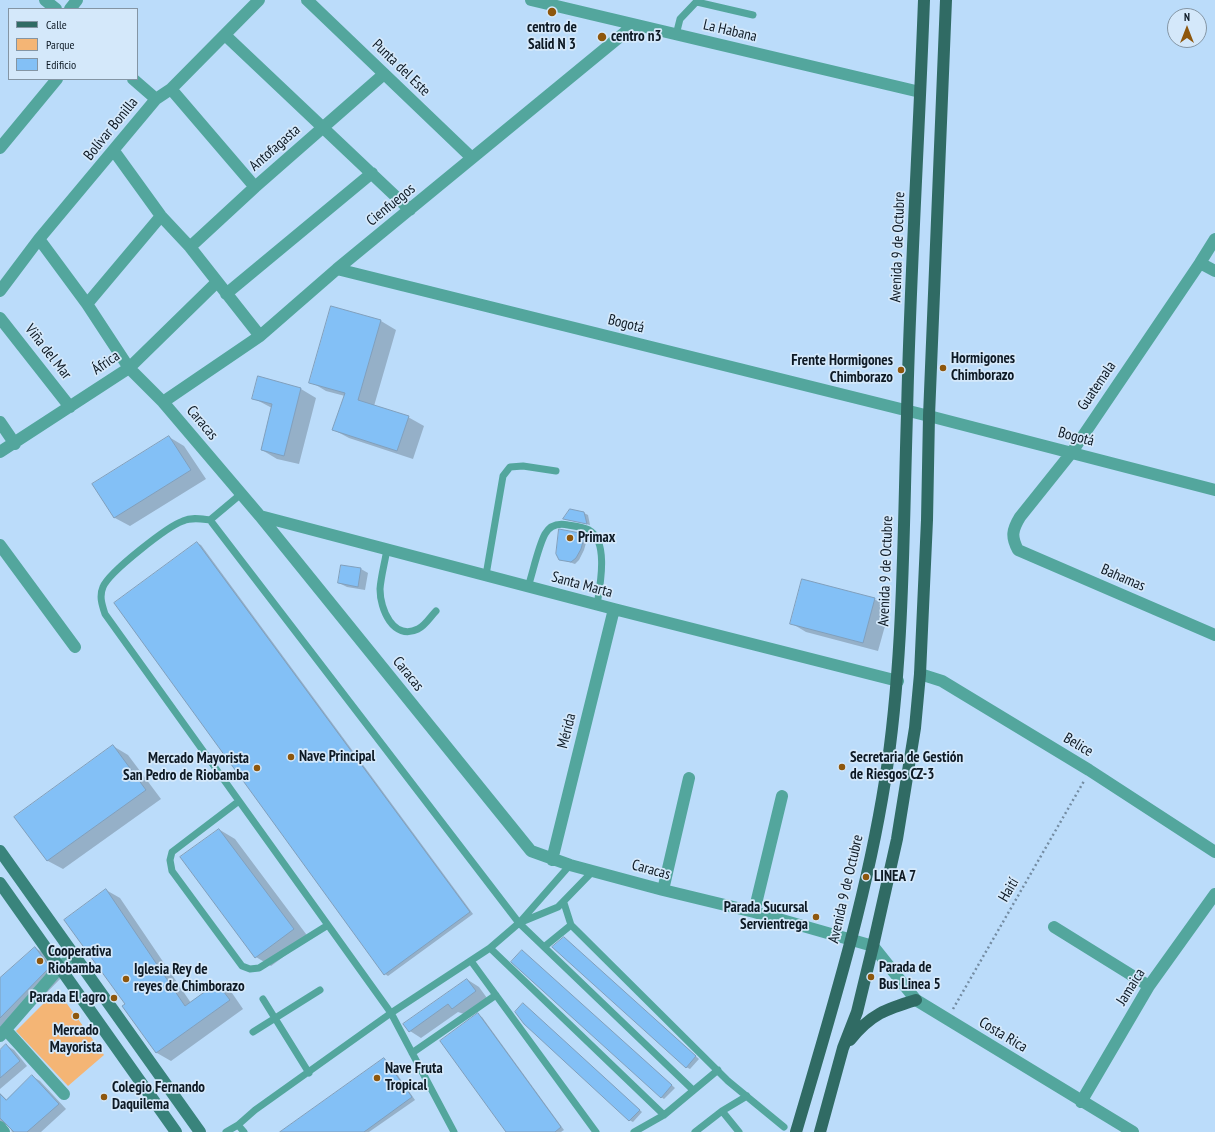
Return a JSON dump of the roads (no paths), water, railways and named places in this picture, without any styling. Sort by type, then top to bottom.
[{"type":"main road","name":"Avenida 9 de Octubre","points":[[796,1132],[851,940],[875,836],[885,782],[898,681],[907,410],[924,0]]},
{"type":"main road","points":[[820,1132],[843,1048],[857,1012],[873,946],[897,839],[915,728],[920,674],[927,520],[929,416],[946,0]]},
{"type":"main road","points":[[0,851],[200,1132]]},
{"type":"main road","points":[[0,883],[174,1130],[188,1116]]},
{"type":"main road","points":[[843,1048],[864,1023],[890,1008],[916,1000]]},
{"type":"street","points":[[45,0],[55,8]]},
{"type":"street","points":[[71,8],[77,0]]},
{"type":"street","name":"Bolívar Bonilla","points":[[0,291],[39,239],[156,99],[171,89],[259,0]]},
{"type":"street","name":"Punta del Este","points":[[307,0],[472,158]]},
{"type":"street","name":"La Habana","points":[[531,0],[920,92]]},
{"type":"street","name":"Cienfuegos","points":[[164,402],[260,336],[337,269],[634,25]]},
{"type":"street","points":[[225,35],[410,210]]},
{"type":"street","name":"Antofagasta","points":[[190,247],[255,187],[384,74]]},
{"type":"street","points":[[0,148],[56,80]]},
{"type":"street","points":[[134,80],[156,99]]},
{"type":"street","points":[[171,89],[255,187]]},
{"type":"street","points":[[114,151],[161,216],[190,247],[260,336]]},
{"type":"street","points":[[226,294],[372,173]]},
{"type":"street","points":[[87,304],[161,216]]},
{"type":"street","name":"Caracas","points":[[39,239],[87,304],[129,368],[164,402],[260,516],[531,851],[552,860],[663,890],[754,912],[873,946]]},
{"type":"street","name":"Guatemala","points":[[1018,550],[1013,540],[1013,528],[1072,452],[1215,239]]},
{"type":"street","points":[[1200,263],[1215,271]]},
{"type":"street","name":"Bogotá","points":[[337,269],[907,410],[1215,490]]},
{"type":"street","name":"África","points":[[0,452],[15,444],[129,368],[217,282]]},
{"type":"street","name":"Viña del Mar","points":[[0,318],[70,407]]},
{"type":"street","points":[[0,422],[15,444]]},
{"type":"street","name":"Santa Marta","points":[[260,516],[597,605],[898,681]]},
{"type":"street","points":[[0,545],[75,648]]},
{"type":"street","name":"Bahamas","points":[[1018,550],[1215,635]]},
{"type":"street","name":"Mérida","points":[[552,860],[614,609]]},
{"type":"street","name":"Belice","points":[[920,674],[942,681],[1089,770],[1215,852]]},
{"type":"street","points":[[663,890],[689,778]]},
{"type":"street","points":[[754,912],[782,796]]},
{"type":"street","name":"Jamaica","points":[[1082,1102],[1149,986],[1215,894]]},
{"type":"street","points":[[1054,927],[1149,986]]},
{"type":"street","name":"Costa Rica","points":[[873,946],[916,1000],[1133,1132]]},
{"type":"street","points":[[64,1094],[3,1033],[60,967],[74,956]]},
{"type":"street","points":[[0,1127],[4,1132]]},
{"type":"lane","points":[[676,35],[680,19],[698,1],[753,15]]},
{"type":"lane","points":[[486,575],[503,476],[510,468],[523,466],[556,471]]},
{"type":"lane","points":[[210,520],[241,494]]},
{"type":"lane","points":[[452,1131],[391,1013],[105,614],[101,599],[103,586],[125,561],[182,521],[194,518],[210,520],[519,923],[693,1090]]},
{"type":"lane","points":[[528,587],[545,534],[552,526],[560,523],[588,530],[598,538],[601,552],[601,578],[597,605]]},
{"type":"lane","points":[[387,549],[380,588],[381,602],[387,619],[397,629],[408,632],[420,628],[436,611]]},
{"type":"lane","points":[[239,801],[172,852],[170,860],[172,871],[242,966],[250,969],[259,968],[328,924]]},
{"type":"lane","points":[[226,1132],[238,1125],[255,1110],[309,1073],[391,1013],[490,948],[519,923],[570,864]]},
{"type":"lane","points":[[519,923],[558,907],[564,903],[593,871]]},
{"type":"lane","points":[[564,903],[571,925],[718,1070],[784,1127]]},
{"type":"lane","points":[[544,947],[571,925]]},
{"type":"lane","points":[[490,948],[664,1114]]},
{"type":"lane","points":[[471,961],[596,1132]]},
{"type":"lane","points":[[253,1032],[320,990]]},
{"type":"lane","points":[[412,1053],[496,994]]},
{"type":"lane","points":[[263,999],[309,1073]]},
{"type":"lane","points":[[634,1132],[664,1114],[718,1070]]},
{"type":"lane","points":[[695,1132],[722,1111],[747,1096]]},
{"type":"lane","points":[[722,1111],[739,1132]]},
{"type":"lane","points":[[238,1125],[244,1132]]},
{"type":"place","name":"centro de Salid N 3","points":[[552,12]]},
{"type":"place","name":"centro n3","points":[[602,37]]},
{"type":"place","name":"Hormigones Chimborazo","points":[[943,368]]},
{"type":"place","name":"Frente Hormigones Chimborazo","points":[[901,370]]},
{"type":"place","name":"Primax","points":[[570,538]]},
{"type":"place","name":"Nave Principal","points":[[291,757]]},
{"type":"place","name":"Secretaria de Gestión de Riesgos CZ-3","points":[[842,767]]},
{"type":"place","name":"Mercado Mayorista San Pedro de Riobamba","points":[[257,768]]},
{"type":"place","name":"LINEA 7","points":[[866,877]]},
{"type":"place","name":"Parada Sucursal Servientrega","points":[[816,917]]},
{"type":"place","name":"Cooperativa Riobamba","points":[[40,961]]},
{"type":"place","name":"Parada de Bus Linea 5","points":[[871,977]]},
{"type":"place","name":"Iglesia Rey de reyes de Chimborazo","points":[[126,979]]},
{"type":"place","name":"Parada El agro","points":[[114,998]]},
{"type":"place","name":"Mercado Mayorista","points":[[76,1016]]},
{"type":"place","name":"Nave Fruta Tropical","points":[[377,1078]]},
{"type":"place","name":"Colegio Fernando Daquilema","points":[[104,1097]]}]
